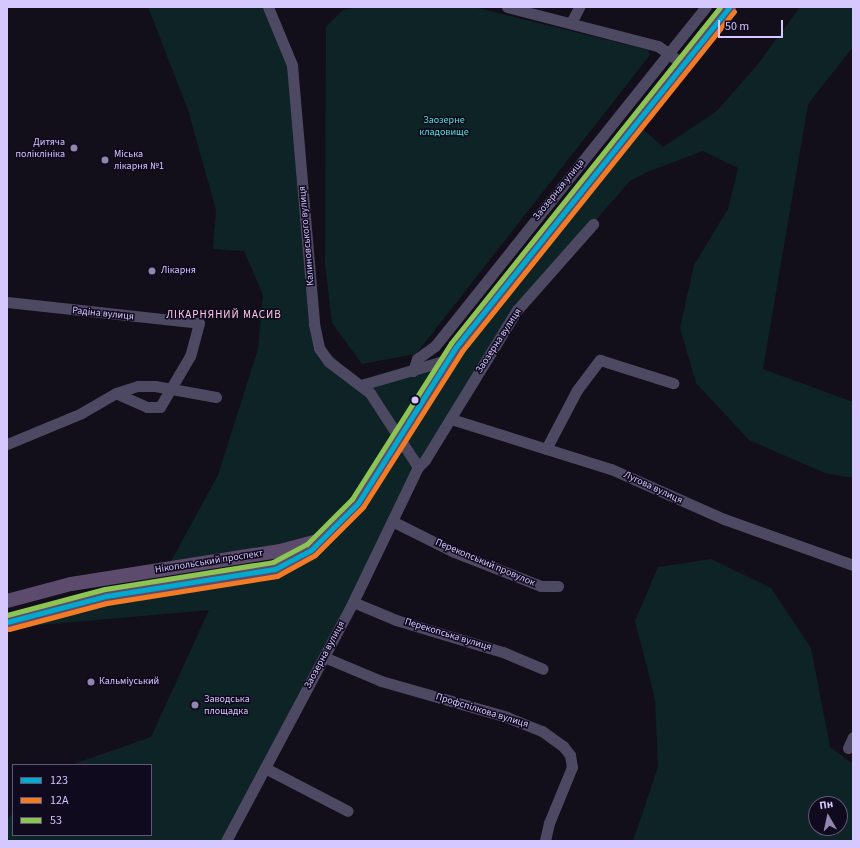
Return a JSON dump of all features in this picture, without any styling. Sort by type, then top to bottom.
[{"type":"main road","points":[[322,539],[358,503],[447,360],[729,7]]},
{"type":"main road","name":"Нікопольський проспект","points":[[7,601],[71,584],[280,551],[322,539]]},
{"type":"main road","name":"Нікопольський проспект","points":[[7,622],[106,596],[275,569],[303,557],[322,539]]},
{"type":"street","name":"Калиновського вулиця","points":[[268,7],[292,65],[315,335],[319,348],[328,362],[361,385],[382,406],[400,436]]},
{"type":"street","points":[[508,7],[658,46],[669,52],[683,64]]},
{"type":"street","points":[[571,23],[579,7]]},
{"type":"street","name":"Заозерная улица","points":[[413,371],[417,360],[435,346],[706,7]]},
{"type":"street","name":"Заозерна вулиця","points":[[226,841],[353,602],[418,467],[451,419],[517,310],[593,224]]},
{"type":"street","name":"Радіна вулиця","points":[[7,302],[198,323],[190,356],[170,388]]},
{"type":"street","points":[[361,385],[447,360]]},
{"type":"street","points":[[546,450],[577,390],[600,360],[673,383]]},
{"type":"street","points":[[7,444],[82,413],[116,393],[138,386],[170,388],[216,397]]},
{"type":"street","points":[[116,393],[154,409],[164,403],[170,388]]},
{"type":"street","name":"Лугова вулиця","points":[[451,419],[546,450],[611,469],[724,519],[853,565]]},
{"type":"street","points":[[400,436],[418,467]]},
{"type":"street","name":"Перекопський провулок","points":[[392,521],[454,552],[534,584],[558,586]]},
{"type":"street","name":"Перекопська вулиця","points":[[353,602],[396,620],[503,652],[543,669]]},
{"type":"street","name":"Профспілкова вулиця","points":[[324,657],[381,681],[507,717],[542,731],[563,746],[570,755],[572,767],[549,823],[545,841]]},
{"type":"street","points":[[848,748],[853,737]]},
{"type":"street","points":[[265,768],[348,811]]},
{"type":"green space","points":[[148,7],[273,7],[290,48],[313,325],[322,345],[357,380],[395,435],[355,497],[316,537],[169,565],[218,475],[258,349],[263,295],[244,251],[213,249],[216,210],[188,110]]},
{"type":"green space","name":"Заозерне кладовище","points":[[357,7],[474,7],[648,50],[650,55],[416,354],[362,364],[332,323],[325,264],[326,27],[343,10]]},
{"type":"green space","points":[[800,7],[853,7],[853,47],[808,104],[763,369],[853,402],[853,478],[825,473],[749,440],[696,383],[680,328],[694,265],[728,209],[738,168],[703,151],[647,172],[630,181],[517,310],[425,460],[226,841],[7,841],[7,820],[12,814],[12,836],[152,836],[152,764],[74,764],[151,737],[209,610],[7,628],[107,600],[275,572],[327,536],[438,378],[636,123],[663,147],[717,111],[758,64]]},
{"type":"green space","points":[[446,355],[398,428],[366,381]]},
{"type":"green space","points":[[711,559],[771,588],[811,648],[830,747],[853,764],[853,841],[633,841],[658,767],[655,699],[635,621],[658,567]]},
{"type":"transit line","name":"53","points":[[7,615],[105,589],[273,562],[307,544],[352,499],[451,343],[720,7]]},
{"type":"transit line","name":"123","points":[[7,622],[106,596],[275,569],[311,550],[358,503],[456,347],[729,7]]},
{"type":"transit line","name":"12А","points":[[9,629],[107,603],[277,576],[315,555],[363,507],[462,351],[734,11]]},
{"type":"place","name":"Дитяча поліклініка","points":[[74,148]]},
{"type":"place","name":"Міська лікарня №1","points":[[105,160]]},
{"type":"place","name":"Лікарня","points":[[152,271]]},
{"type":"place","name":"Кальміуський","points":[[91,682]]},
{"type":"place","name":"Заводська площадка","points":[[195,705]]},
{"type":"district","name":"ЛІКАРНЯНИЙ МАСИВ","points":[[224,315]]}]
